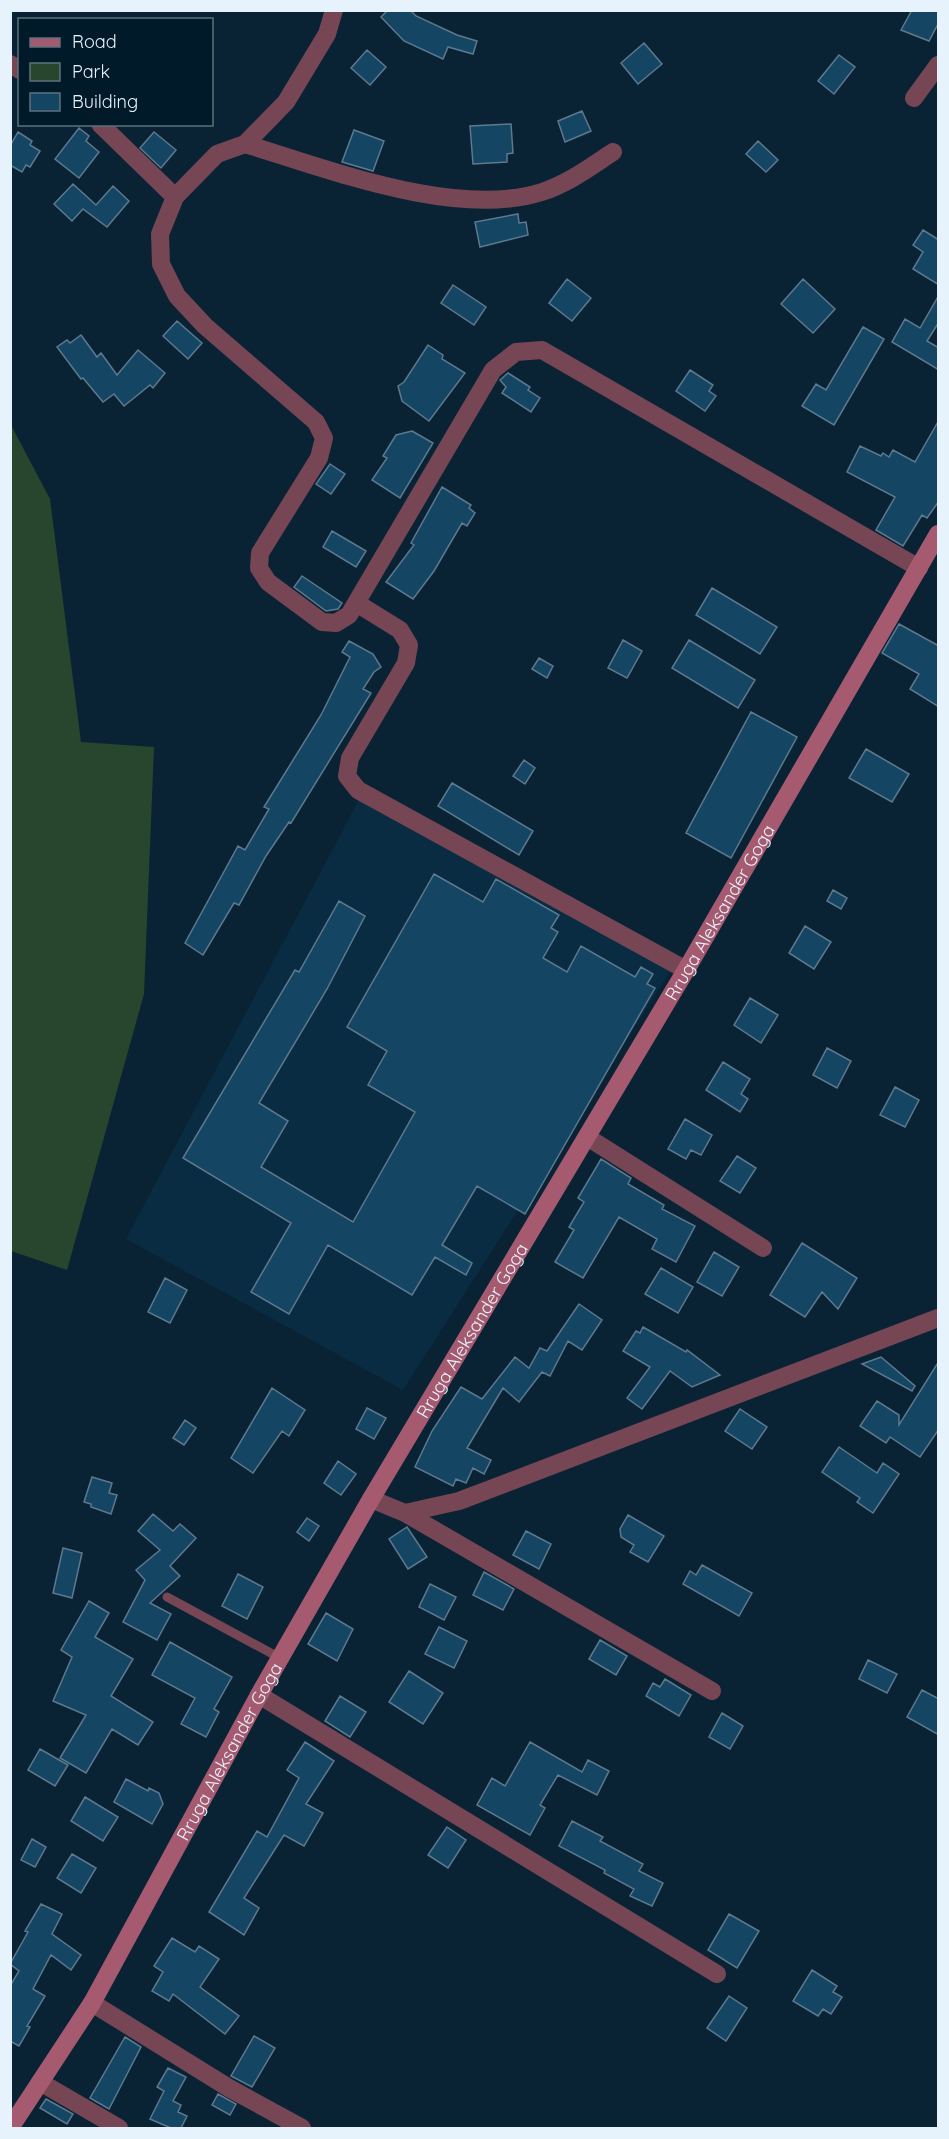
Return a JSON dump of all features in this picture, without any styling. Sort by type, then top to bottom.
[{"type":"main road","name":"Rruga Aleksander Goga","points":[[10,2128],[92,2003],[259,1695],[371,1499],[686,970],[939,534]]},
{"type":"street","points":[[334,10],[327,34],[286,102],[244,144],[217,154],[176,197],[160,234],[161,264],[177,296],[205,326],[316,422],[324,438],[319,458],[260,553],[259,568],[268,582],[322,622],[336,624],[350,615],[493,370],[516,352],[542,350],[563,360],[919,568]]},
{"type":"street","points":[[914,98],[939,65]]},
{"type":"street","points":[[102,126],[176,197]]},
{"type":"street","points":[[244,144],[384,186],[484,202],[541,192],[572,180],[613,152]]},
{"type":"street","points":[[358,604],[400,630],[409,645],[406,663],[350,758],[347,776],[358,790],[686,970]]},
{"type":"street","points":[[587,1137],[763,1248]]},
{"type":"street","points":[[405,1513],[459,1501],[939,1318]]},
{"type":"street","points":[[371,1499],[405,1513],[712,1690]]},
{"type":"street","points":[[259,1695],[717,1974]]},
{"type":"street","points":[[92,2003],[229,2088],[302,2128]]},
{"type":"street","points":[[40,2082],[119,2128]]},
{"type":"lane","points":[[167,1597],[280,1658]]},
{"type":"shaded area","points":[[361,796],[671,970],[403,1390],[126,1239]]},
{"type":"green space","points":[[11,425],[50,499],[81,742],[154,747],[144,994],[67,1270],[11,1251]]},
{"type":"building","points":[[388,10],[410,10],[416,16],[457,35],[477,41],[473,54],[448,47],[443,59],[404,41],[381,17]]},
{"type":"building","points":[[912,10],[939,10],[939,22],[929,41],[901,30]]},
{"type":"building","points":[[644,43],[662,64],[638,84],[621,63]]},
{"type":"building","points":[[367,50],[386,67],[370,85],[351,68]]},
{"type":"building","points":[[839,55],[855,67],[834,94],[818,81]]},
{"type":"building","points":[[582,111],[591,131],[565,142],[558,121]]},
{"type":"building","points":[[511,124],[513,153],[507,154],[507,162],[473,164],[470,126]]},
{"type":"building","points":[[79,128],[89,136],[86,141],[99,152],[79,178],[55,159]]},
{"type":"building","points":[[354,130],[384,141],[373,171],[342,162]]},
{"type":"building","points":[[18,132],[32,141],[30,145],[40,151],[30,167],[26,165],[22,172],[10,165],[10,146]]},
{"type":"building","points":[[154,132],[176,150],[161,168],[140,148]]},
{"type":"building","points":[[758,141],[778,160],[766,172],[746,154]]},
{"type":"building","points":[[73,184],[96,205],[113,186],[129,201],[107,227],[83,209],[72,221],[54,204]]},
{"type":"building","points":[[518,214],[519,223],[526,222],[528,235],[480,247],[475,222]]},
{"type":"building","points":[[923,230],[939,240],[939,285],[913,269],[923,252],[913,245]]},
{"type":"building","points":[[567,279],[591,298],[572,321],[549,303]]},
{"type":"building","points":[[803,279],[835,309],[813,333],[781,304]]},
{"type":"building","points":[[453,285],[486,307],[474,325],[441,303]]},
{"type":"building","points":[[939,295],[939,322],[927,341],[939,348],[939,370],[892,342],[905,319],[920,328]]},
{"type":"building","points":[[177,321],[202,343],[188,359],[163,336]]},
{"type":"building","points":[[863,327],[884,339],[834,425],[802,406],[816,384],[826,390]]},
{"type":"building","points":[[81,335],[97,357],[101,353],[117,375],[138,350],[165,373],[153,388],[150,385],[124,406],[114,394],[103,402],[83,378],[81,379],[57,347],[67,340],[70,343]]},
{"type":"building","points":[[428,345],[443,355],[442,359],[465,373],[429,421],[402,401],[398,386],[404,382]]},
{"type":"building","points":[[690,370],[713,385],[709,391],[716,396],[705,411],[676,391]]},
{"type":"building","points":[[508,373],[530,387],[528,390],[540,398],[531,412],[502,393],[506,387],[500,380]]},
{"type":"building","points":[[939,420],[939,501],[927,518],[922,515],[903,546],[876,530],[895,497],[847,472],[860,446],[881,456],[883,453],[889,457],[893,450],[915,462]]},
{"type":"building","points":[[412,431],[433,443],[400,498],[372,480],[387,458],[383,456],[396,435]]},
{"type":"building","points":[[330,464],[345,474],[331,494],[316,484]]},
{"type":"building","points":[[442,487],[471,505],[469,508],[475,513],[467,526],[462,523],[434,571],[413,599],[386,582],[414,545],[411,543]]},
{"type":"building","points":[[332,531],[366,551],[356,567],[323,547]]},
{"type":"building","points":[[302,576],[342,603],[338,609],[326,611],[294,587]]},
{"type":"building","points":[[712,588],[777,627],[760,654],[696,615]]},
{"type":"building","points":[[899,624],[939,646],[939,707],[910,689],[919,674],[882,653]]},
{"type":"building","points":[[623,640],[642,651],[627,678],[608,668]]},
{"type":"building","points":[[689,640],[755,680],[738,708],[672,668]]},
{"type":"building","points":[[349,641],[373,654],[381,667],[374,672],[363,689],[371,693],[291,823],[289,822],[266,856],[239,905],[234,903],[203,955],[185,943],[238,846],[245,850],[269,809],[264,807],[321,715],[350,657],[342,652]]},
{"type":"building","points":[[539,658],[553,666],[547,678],[532,669]]},
{"type":"building","points":[[751,712],[797,737],[731,858],[686,833]]},
{"type":"building","points":[[866,749],[909,774],[892,802],[849,778]]},
{"type":"building","points":[[524,760],[535,768],[525,784],[513,776]]},
{"type":"building","points":[[452,783],[533,831],[519,855],[438,806]]},
{"type":"building","points":[[434,874],[483,902],[496,879],[559,915],[551,928],[558,932],[543,958],[567,972],[581,946],[635,977],[641,967],[653,974],[647,984],[655,988],[525,1214],[477,1186],[442,1245],[472,1263],[466,1275],[435,1257],[412,1295],[328,1245],[289,1314],[251,1292],[291,1223],[183,1158],[295,970],[299,972],[339,901],[365,916],[327,989],[259,1103],[288,1121],[261,1167],[353,1222],[415,1112],[368,1085],[387,1051],[347,1027]]},
{"type":"building","points":[[833,890],[847,898],[841,909],[827,901]]},
{"type":"building","points":[[805,926],[831,942],[814,969],[789,953]]},
{"type":"building","points":[[750,998],[778,1015],[761,1043],[734,1025]]},
{"type":"building","points":[[827,1048],[851,1061],[837,1088],[813,1075]]},
{"type":"building","points":[[723,1062],[750,1079],[741,1094],[748,1099],[740,1112],[706,1090]]},
{"type":"building","points":[[895,1087],[919,1100],[905,1127],[880,1115]]},
{"type":"building","points":[[685,1119],[712,1135],[701,1155],[691,1150],[686,1159],[668,1149]]},
{"type":"building","points":[[737,1156],[756,1168],[740,1193],[720,1181]]},
{"type":"building","points":[[601,1159],[631,1178],[628,1184],[664,1205],[662,1209],[695,1226],[676,1262],[652,1249],[657,1239],[619,1217],[583,1278],[555,1262],[574,1230],[569,1227],[584,1202],[578,1198]]},
{"type":"building","points":[[802,1243],[857,1278],[838,1309],[822,1292],[805,1317],[770,1295]]},
{"type":"building","points":[[714,1252],[739,1267],[722,1296],[697,1282]]},
{"type":"building","points":[[661,1268],[693,1287],[678,1313],[645,1294]]},
{"type":"building","points":[[165,1278],[187,1290],[170,1323],[148,1312]]},
{"type":"building","points":[[579,1304],[602,1320],[582,1350],[568,1341],[550,1376],[542,1372],[519,1402],[503,1388],[467,1448],[491,1460],[484,1474],[473,1468],[466,1483],[456,1479],[453,1486],[415,1467],[432,1431],[461,1387],[482,1399],[515,1357],[529,1368],[540,1348],[547,1351]]},
{"type":"building","points":[[643,1327],[686,1352],[687,1350],[720,1375],[692,1387],[670,1371],[642,1409],[627,1398],[650,1367],[623,1351],[636,1331],[640,1333]]},
{"type":"building","points":[[881,1357],[915,1386],[912,1391],[862,1364]]},
{"type":"building","points":[[939,1361],[939,1429],[920,1457],[890,1437],[886,1443],[860,1426],[877,1401],[899,1415],[899,1425]]},
{"type":"building","points":[[272,1388],[305,1410],[289,1436],[282,1431],[253,1473],[231,1458]]},
{"type":"building","points":[[367,1408],[386,1418],[374,1439],[356,1429]]},
{"type":"building","points":[[740,1409],[767,1427],[752,1449],[725,1431]]},
{"type":"building","points":[[185,1420],[196,1428],[184,1445],[173,1438]]},
{"type":"building","points":[[839,1447],[877,1473],[883,1463],[899,1474],[873,1513],[857,1502],[860,1498],[822,1472]]},
{"type":"building","points":[[338,1461],[356,1474],[341,1495],[324,1483]]},
{"type":"building","points":[[92,1477],[112,1483],[109,1493],[117,1495],[111,1514],[84,1502]]},
{"type":"building","points":[[153,1514],[173,1531],[180,1524],[196,1538],[170,1566],[180,1576],[150,1603],[171,1614],[157,1640],[123,1622],[145,1580],[136,1570],[160,1550],[138,1531]]},
{"type":"building","points":[[628,1515],[664,1536],[648,1562],[630,1552],[634,1545],[621,1537],[620,1529]]},
{"type":"building","points":[[307,1518],[319,1526],[309,1541],[297,1532]]},
{"type":"building","points":[[407,1527],[427,1557],[408,1569],[389,1539]]},
{"type":"building","points":[[526,1531],[551,1544],[539,1569],[513,1555]]},
{"type":"building","points":[[63,1548],[82,1553],[72,1598],[53,1593]]},
{"type":"building","points":[[702,1565],[752,1593],[739,1616],[683,1584],[690,1571],[696,1575]]},
{"type":"building","points":[[484,1572],[514,1589],[503,1610],[473,1595]]},
{"type":"building","points":[[238,1574],[263,1587],[247,1619],[222,1606]]},
{"type":"building","points":[[430,1584],[456,1597],[444,1620],[419,1607]]},
{"type":"building","points":[[89,1601],[109,1613],[95,1637],[133,1659],[111,1696],[153,1722],[138,1745],[112,1729],[86,1773],[60,1758],[86,1715],[53,1701],[72,1657],[61,1650]]},
{"type":"building","points":[[326,1613],[353,1629],[337,1661],[308,1644]]},
{"type":"building","points":[[439,1627],[467,1641],[454,1668],[425,1654]]},
{"type":"building","points":[[600,1640],[627,1656],[616,1675],[589,1659]]},
{"type":"building","points":[[170,1642],[232,1677],[214,1709],[219,1712],[206,1737],[181,1724],[195,1698],[152,1675]]},
{"type":"building","points":[[868,1660],[897,1674],[887,1693],[859,1679]]},
{"type":"building","points":[[409,1671],[443,1693],[423,1724],[389,1702]]},
{"type":"building","points":[[665,1679],[691,1695],[679,1716],[646,1696],[653,1683],[660,1687]]},
{"type":"building","points":[[922,1690],[939,1699],[939,1735],[907,1717]]},
{"type":"building","points":[[340,1696],[366,1712],[350,1737],[325,1721]]},
{"type":"building","points":[[722,1713],[743,1726],[730,1749],[709,1737]]},
{"type":"building","points":[[305,1742],[334,1761],[306,1804],[323,1813],[304,1846],[284,1835],[244,1898],[259,1908],[244,1935],[209,1912],[257,1831],[267,1837],[299,1778],[287,1770]]},
{"type":"building","points":[[530,1742],[582,1772],[588,1760],[609,1771],[597,1795],[558,1775],[540,1805],[545,1808],[530,1835],[477,1805],[492,1778],[505,1786]]},
{"type":"building","points":[[40,1749],[68,1765],[55,1786],[28,1770]]},
{"type":"building","points":[[126,1779],[148,1791],[149,1788],[159,1793],[163,1804],[152,1824],[114,1802]]},
{"type":"building","points":[[85,1797],[118,1817],[103,1841],[71,1821]]},
{"type":"building","points":[[572,1821],[603,1837],[600,1841],[643,1864],[639,1871],[663,1883],[652,1906],[630,1896],[634,1889],[604,1873],[605,1870],[559,1846]]},
{"type":"building","points":[[447,1827],[466,1840],[448,1868],[428,1855]]},
{"type":"building","points":[[32,1839],[46,1847],[35,1867],[21,1860]]},
{"type":"building","points":[[72,1854],[96,1868],[81,1893],[57,1878]]},
{"type":"building","points":[[41,1904],[62,1914],[52,1934],[81,1955],[71,1970],[51,1955],[33,1989],[45,1996],[27,2026],[30,2027],[19,2046],[10,2041],[10,1986],[19,1971],[10,1964],[28,1932],[25,1931]]},
{"type":"building","points":[[729,1914],[759,1931],[737,1968],[708,1950]]},
{"type":"building","points":[[172,1938],[195,1952],[199,1946],[219,1959],[200,1987],[239,2016],[225,2034],[173,1994],[169,2001],[152,1991],[163,1972],[154,1966]]},
{"type":"building","points":[[812,1970],[837,1986],[833,1992],[842,1997],[831,2014],[823,2009],[818,2016],[793,2001]]},
{"type":"building","points":[[729,1996],[747,2008],[726,2041],[707,2028]]},
{"type":"building","points":[[254,2036],[275,2048],[252,2087],[231,2076]]},
{"type":"building","points":[[125,2037],[141,2047],[109,2109],[90,2098]]},
{"type":"building","points":[[168,2068],[186,2077],[173,2101],[181,2105],[178,2112],[187,2116],[181,2128],[171,2128],[150,2119],[164,2091],[157,2087]]},
{"type":"building","points":[[218,2094],[236,2104],[230,2115],[212,2105]]},
{"type":"building","points":[[46,2099],[73,2114],[67,2124],[40,2108]]}]
